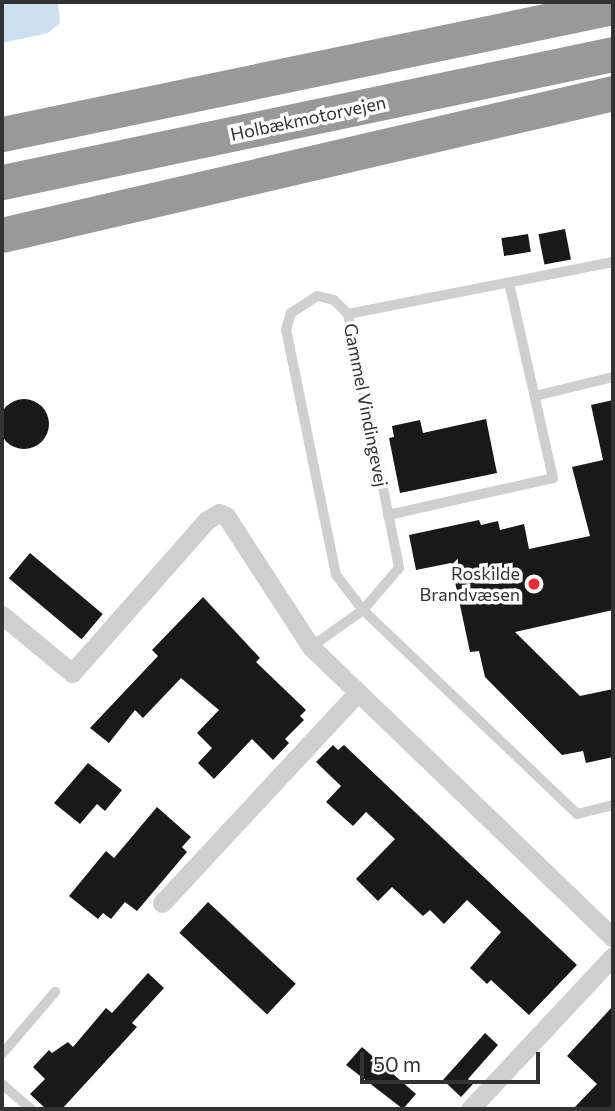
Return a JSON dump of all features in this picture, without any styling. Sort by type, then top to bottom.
[{"type":"highway","points":[[2,134],[613,6]]},
{"type":"highway","name":"Holbækmotorvejen","points":[[2,183],[613,54]]},
{"type":"highway","points":[[2,235],[613,93]]},
{"type":"street","points":[[2,615],[72,673],[207,520],[219,513],[231,522],[271,590],[312,647],[356,694],[613,938]]},
{"type":"street","points":[[162,903],[356,694]]},
{"type":"street","points":[[470,1109],[613,956]]},
{"type":"lane","points":[[348,314],[613,262]]},
{"type":"lane","points":[[388,515],[553,478],[509,283]]},
{"type":"lane","name":"Gammel Vindingevej","points":[[312,647],[363,610],[399,568],[348,314],[334,300],[317,296],[291,313],[286,330],[336,575],[363,610]]},
{"type":"lane","points":[[535,396],[613,377]]},
{"type":"lane","points":[[363,610],[577,814],[613,805]]},
{"type":"lane","points":[[2,1054],[55,992]]},
{"type":"lane","points":[[2,1084],[31,1109]]},
{"type":"water","points":[[2,2],[58,2],[60,23],[48,33],[2,43]]},
{"type":"building","points":[[565,229],[571,259],[544,265],[538,234]]},
{"type":"building","points":[[528,234],[531,252],[504,256],[501,238]]},
{"type":"building","points":[[24,399],[42,406],[49,424],[42,442],[24,449],[6,442],[-1,424],[6,406]]},
{"type":"building","name":"Roskilde Brandvæsen","points":[[613,400],[613,610],[515,632],[580,696],[613,689],[613,757],[586,763],[583,751],[562,755],[485,677],[479,651],[470,652],[451,563],[416,570],[409,535],[479,520],[481,525],[498,521],[500,530],[524,524],[529,549],[590,536],[572,467],[603,460],[591,405]]},
{"type":"building","points":[[486,419],[497,473],[400,493],[389,438],[394,437],[392,426],[420,420],[423,433]]},
{"type":"building","points":[[30,553],[103,614],[82,639],[9,578]]},
{"type":"building","points":[[203,597],[260,658],[256,662],[306,710],[300,716],[304,720],[285,739],[289,743],[273,760],[252,739],[214,779],[198,763],[212,748],[197,733],[219,710],[181,678],[143,718],[135,710],[109,743],[90,728],[158,656],[152,650]]},
{"type":"building","points":[[333,745],[338,750],[344,745],[577,965],[529,1015],[491,980],[487,984],[470,968],[501,932],[467,900],[444,924],[430,910],[423,916],[392,887],[378,901],[356,879],[395,839],[366,812],[353,826],[326,802],[341,786],[316,762]]},
{"type":"building","points":[[88,763],[122,790],[105,811],[97,804],[80,824],[54,803]]},
{"type":"building","points":[[157,807],[191,837],[182,847],[187,852],[137,911],[125,902],[111,919],[103,913],[98,919],[69,896],[106,851],[114,858]]},
{"type":"building","points":[[208,902],[296,984],[267,1015],[179,933]]},
{"type":"building","points":[[148,973],[164,988],[132,1023],[137,1027],[62,1109],[46,1109],[30,1094],[45,1079],[33,1067],[49,1050],[52,1053],[68,1042],[73,1047],[106,1008],[112,1013]]},
{"type":"building","points":[[613,1006],[613,1109],[573,1109],[597,1084],[567,1056]]},
{"type":"building","points":[[485,1033],[498,1045],[468,1079],[473,1084],[461,1097],[443,1080]]},
{"type":"building","points":[[362,1047],[416,1094],[403,1109],[346,1065]]},
{"type":"place","name":"Roskilde Brandvæsen","points":[[534,584]]}]
